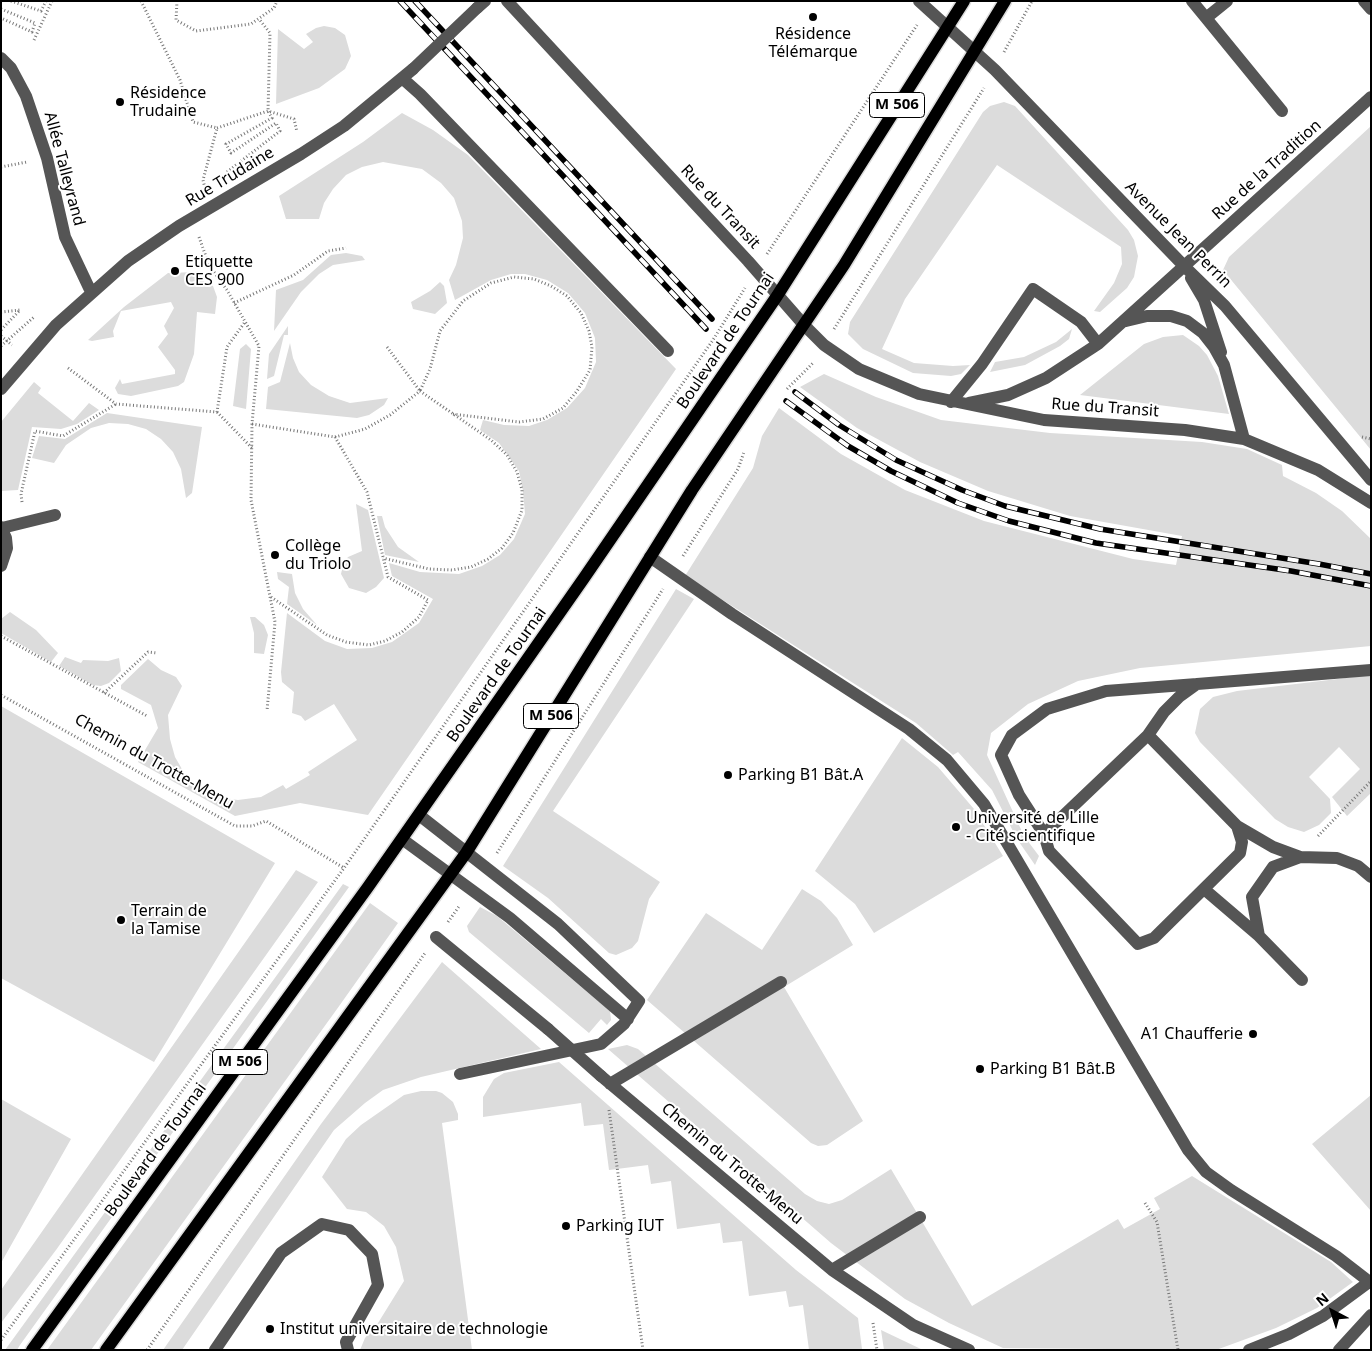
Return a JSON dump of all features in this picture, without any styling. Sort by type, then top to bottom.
[{"type":"main road","name":"Boulevard de Tournai","points":[[32,1350],[419,815],[777,296],[964,1]]},
{"type":"main road","name":"M 506","points":[[106,1350],[466,852],[712,460],[844,265],[1005,1]]},
{"type":"street","name":"Rue du Transit","points":[[506,1],[824,345],[878,379],[919,394],[1044,420],[1184,430],[1244,439],[1318,470],[1371,503]]},
{"type":"street","points":[[1192,1],[1282,111]]},
{"type":"street","points":[[1206,18],[1227,1]]},
{"type":"street","points":[[1364,1],[1371,10]]},
{"type":"street","name":"Rue Trudaine","points":[[1,389],[52,330],[91,292],[153,242],[344,126],[413,69],[481,5]]},
{"type":"street","name":"Avenue Jean Perrin","points":[[923,5],[995,70],[1185,267],[1203,283],[1242,326],[1371,480]]},
{"type":"street","name":"Allée Talleyrand","points":[[1,58],[20,80],[47,158],[65,237],[91,292]]},
{"type":"street","points":[[402,78],[420,94],[668,351]]},
{"type":"street","name":"Rue de la Tradition","points":[[1185,267],[1371,97]]},
{"type":"street","name":"Rue du Transit","points":[[958,403],[1008,395],[1046,378],[1098,344],[1185,267],[1204,300],[1216,332],[1244,439]]},
{"type":"street","points":[[958,403],[1033,289],[1081,322],[1098,344]]},
{"type":"street","name":"Rue du Transit","points":[[1126,321],[1147,316],[1171,316],[1187,321],[1203,333],[1214,347],[1224,365]]},
{"type":"street","points":[[1,566],[7,548],[2,528],[55,515]]},
{"type":"street","points":[[650,557],[732,614],[909,729],[947,760],[984,804],[1188,1150],[1206,1172],[1231,1190],[1336,1256],[1370,1282],[1323,1316],[1289,1334],[1250,1350]]},
{"type":"street","points":[[1237,826],[1242,842],[1240,853],[1154,938],[1138,944],[1049,851],[1044,834],[1018,795],[1001,755],[1012,735],[1047,709],[1106,692],[1371,670]]},
{"type":"street","points":[[1044,834],[1148,735],[1164,712],[1179,697],[1197,684]]},
{"type":"street","points":[[1148,735],[1237,826],[1273,847],[1300,857],[1338,858],[1358,866],[1371,877]]},
{"type":"street","points":[[419,815],[558,924],[639,1001],[628,1019],[607,1040],[590,1048],[460,1074]]},
{"type":"street","points":[[402,838],[510,918],[628,1019]]},
{"type":"street","points":[[1259,936],[1252,896],[1273,867],[1300,857]]},
{"type":"street","points":[[1204,889],[1259,936],[1302,980]]},
{"type":"street","name":"Chemin du Trotte-Menu","points":[[436,937],[832,1270],[913,1325],[969,1350]]},
{"type":"street","points":[[606,1080],[631,1071],[781,982]]},
{"type":"street","points":[[832,1270],[920,1217]]},
{"type":"street","points":[[215,1350],[281,1253],[322,1224],[349,1230],[372,1254],[378,1285],[346,1342],[348,1350]]},
{"type":"street","points":[[1339,1350],[1371,1315]]},
{"type":"path","points":[[11,1],[41,11],[46,1]]},
{"type":"path","points":[[34,40],[52,1]]},
{"type":"path","points":[[141,1],[180,80],[193,122],[217,128],[268,111],[294,119],[298,137]]},
{"type":"path","points":[[177,1],[176,20],[196,31],[243,26],[259,19],[274,8],[278,1]]},
{"type":"path","points":[[995,70],[1032,1]]},
{"type":"path","name":"Boulevard de Tournai","points":[[1,1340],[344,868],[713,340],[923,5]]},
{"type":"path","points":[[1,9],[35,23],[32,32],[1,18]]},
{"type":"path","points":[[222,175],[280,131],[276,123],[231,153],[226,144],[272,118],[268,111],[270,33],[259,19]]},
{"type":"path","points":[[211,182],[205,186],[203,180],[217,128]]},
{"type":"path","points":[[1,167],[47,158]]},
{"type":"path","points":[[200,237],[209,265],[259,346],[252,424],[251,500],[275,622],[267,711]]},
{"type":"path","points":[[234,303],[294,275],[328,251],[346,248]]},
{"type":"path","points":[[252,424],[335,437],[365,429],[390,416],[420,392],[430,369],[440,331],[463,301],[491,283],[514,277],[534,280],[551,286],[567,296],[581,313],[589,331],[592,347],[590,370],[577,391],[563,408],[543,419],[519,422],[452,414]]},
{"type":"path","points":[[1,312],[20,310],[1,330]]},
{"type":"path","points":[[1,346],[36,314]]},
{"type":"path","points":[[217,412],[227,348],[245,322]]},
{"type":"path","points":[[1,336],[16,348]]},
{"type":"path","points":[[383,558],[429,569],[452,570],[471,567],[488,559],[502,548],[513,533],[522,510],[522,490],[517,472],[507,455],[491,440],[420,392],[387,347]]},
{"type":"path","points":[[68,368],[116,404],[217,412],[252,449]]},
{"type":"path","points":[[27,522],[21,494],[35,431],[63,436],[116,404]]},
{"type":"path","points":[[271,596],[327,635],[346,642],[369,645],[385,641],[402,632],[419,617],[428,600],[388,576],[368,492],[335,437]]},
{"type":"path","points":[[1,636],[147,716]]},
{"type":"path","points":[[104,693],[148,652],[157,653]]},
{"type":"path","name":"Chemin du Trotte-Menu","points":[[1,695],[235,826],[252,826],[266,821],[344,868]]},
{"type":"path","points":[[1300,857],[1342,809],[1371,780]]},
{"type":"path","points":[[608,1106],[643,1350]]},
{"type":"path","points":[[1146,1203],[1157,1222],[1178,1350]]},
{"type":"path","points":[[876,1342],[877,1350]]},
{"type":"shaded area","points":[[324,26],[335,28],[345,35],[351,56],[345,69],[319,88],[276,104],[278,29],[304,49],[313,42],[306,34]]},
{"type":"shaded area","points":[[1004,102],[1015,106],[1128,230],[1134,240],[1138,256],[1134,277],[1127,288],[1100,312],[1094,311],[1114,283],[1122,264],[1121,247],[997,165],[905,299],[882,349],[914,363],[953,366],[970,365],[961,374],[951,376],[913,373],[863,349],[848,334],[850,322],[983,112],[990,106]]},
{"type":"shaded area","points":[[402,113],[433,130],[468,155],[676,369],[368,815],[300,803],[235,816],[138,762],[158,728],[151,705],[121,689],[121,685],[148,659],[161,670],[176,677],[182,686],[168,715],[170,739],[175,757],[186,776],[205,790],[224,798],[238,800],[261,797],[283,785],[286,789],[310,775],[308,772],[357,740],[334,704],[305,721],[301,716],[292,713],[294,692],[282,682],[281,672],[287,613],[325,641],[347,649],[372,648],[392,642],[419,623],[433,599],[392,576],[389,563],[420,572],[459,574],[482,566],[500,555],[514,539],[525,514],[519,471],[499,443],[480,430],[483,420],[504,425],[529,426],[547,420],[567,408],[585,388],[596,362],[595,338],[585,313],[568,293],[547,280],[525,274],[511,274],[491,280],[455,300],[449,280],[456,265],[463,238],[462,221],[454,198],[441,183],[422,169],[383,162],[362,167],[346,175],[333,189],[324,203],[319,219],[286,219],[279,196],[363,142]]},
{"type":"shaded area","points":[[1371,126],[1371,450],[1223,270],[1229,257]]},
{"type":"shaded area","points":[[346,253],[362,256],[365,260],[333,265],[319,274],[301,292],[274,331],[276,290],[303,280],[331,255]]},
{"type":"shaded area","points":[[197,272],[204,281],[213,286],[217,297],[215,314],[197,312],[194,354],[184,382],[178,386],[131,396],[118,394],[115,388],[120,379],[122,384],[175,374],[175,370],[158,347],[168,334],[164,326],[174,308],[171,302],[121,311],[113,331],[114,337],[88,340],[124,307],[168,273]]},
{"type":"shaded area","points":[[440,282],[444,286],[447,303],[435,314],[413,309],[411,302],[430,291]]},
{"type":"shaded area","points":[[288,326],[288,335],[284,335],[274,376],[267,379],[269,354]]},
{"type":"shaded area","points":[[1072,329],[1069,339],[1060,346],[1025,365],[990,372],[995,362],[1024,357],[1056,342]]},
{"type":"shaded area","points":[[1183,335],[1199,346],[1207,355],[1218,376],[1229,414],[1080,395],[1144,344],[1163,337]]},
{"type":"shaded area","points":[[290,343],[293,358],[299,372],[311,385],[329,396],[350,403],[388,398],[384,405],[369,415],[357,418],[266,409],[268,387],[280,382]]},
{"type":"shaded area","points":[[246,344],[251,349],[246,409],[233,406],[240,349]]},
{"type":"shaded area","points":[[824,374],[876,397],[941,420],[1050,433],[1202,442],[1247,449],[1282,465],[1283,476],[1316,493],[1342,511],[1371,539],[1371,646],[1140,668],[1078,681],[1028,704],[991,733],[987,755],[1024,836],[1039,856],[1035,865],[1017,839],[992,790],[958,752],[953,755],[916,723],[685,576],[753,468],[762,436],[779,408],[841,454],[905,490],[984,521],[1133,559],[1176,565],[1182,536],[1070,516],[988,491],[920,462],[857,428],[800,387]]},
{"type":"shaded area","points":[[34,382],[41,388],[38,393],[73,421],[89,403],[99,410],[77,424],[61,429],[32,427],[18,490],[1,491],[1,422]]},
{"type":"shaded area","points":[[107,413],[202,427],[192,493],[186,498],[181,469],[173,452],[161,439],[146,429],[128,424],[109,423],[91,428],[66,445],[54,463],[32,458],[39,436],[65,439]]},
{"type":"shaded area","points":[[356,504],[368,510],[384,578],[376,587],[366,593],[349,588],[341,574],[343,565],[348,557],[362,551]]},
{"type":"shaded area","points":[[377,516],[382,516],[385,527],[398,547],[419,562],[385,555]]},
{"type":"shaded area","points":[[277,572],[292,574],[295,593],[303,609],[317,625],[287,604],[289,587],[278,579]]},
{"type":"shaded area","points":[[676,589],[694,599],[553,811],[660,882],[649,899],[638,941],[632,948],[616,955],[609,953],[548,898],[503,866]]},
{"type":"shaded area","points":[[10,612],[36,630],[58,653],[51,662],[1,633],[1,619]]},
{"type":"shaded area","points":[[250,617],[255,617],[264,625],[268,635],[264,654],[254,653],[254,633]]},
{"type":"shaded area","points":[[65,657],[81,663],[83,660],[108,661],[119,658],[121,671],[109,683],[101,686],[93,685],[59,666]]},
{"type":"shaded area","points":[[1371,675],[1371,793],[1347,816],[1332,797],[1360,769],[1339,747],[1309,777],[1330,799],[1331,813],[1319,825],[1304,832],[1288,827],[1275,819],[1200,742],[1195,733],[1200,709],[1213,697],[1237,691]]},
{"type":"shaded area","name":"Terrain de la Tamise","points":[[1,706],[275,863],[154,1062],[1,978]]},
{"type":"shaded area","points":[[902,738],[938,767],[974,809],[1003,856],[874,933],[855,904],[815,871]]},
{"type":"shaded area","points":[[296,870],[318,882],[56,1250],[1,1323],[1,1290]]},
{"type":"shaded area","points":[[343,884],[349,887],[17,1350],[5,1350]]},
{"type":"shaded area","points":[[802,889],[821,901],[837,918],[853,945],[784,987],[863,1121],[827,1145],[818,1146],[811,1143],[647,1000],[706,913],[762,950]]},
{"type":"shaded area","points":[[370,903],[398,923],[91,1350],[47,1350]]},
{"type":"shaded area","points":[[480,907],[497,916],[610,1011],[611,1020],[607,1025],[601,1019],[589,1033],[469,932],[467,926]]},
{"type":"shaded area","points":[[442,962],[541,1049],[421,1077],[383,1090],[365,1103],[334,1130],[182,1350],[163,1350],[321,1124]]},
{"type":"shaded area","points":[[627,1045],[638,1049],[805,1194],[817,1201],[829,1204],[842,1200],[891,1169],[972,1306],[1118,1219],[1124,1229],[1160,1209],[1154,1198],[1192,1176],[1331,1262],[1353,1282],[1317,1308],[1276,1328],[1216,1350],[1003,1348],[949,1323],[905,1299],[831,1243],[608,1049]]},
{"type":"shaded area","points":[[559,1062],[796,1270],[858,1318],[862,1349],[809,1350],[803,1305],[789,1307],[786,1291],[749,1296],[742,1241],[723,1243],[720,1223],[677,1229],[671,1181],[651,1184],[648,1165],[609,1170],[603,1124],[584,1126],[581,1103],[483,1117],[483,1097],[494,1079],[504,1073]]},
{"type":"shaded area","points":[[421,1091],[442,1093],[453,1102],[458,1114],[458,1120],[442,1123],[472,1350],[360,1350],[365,1338],[378,1323],[404,1281],[396,1247],[384,1226],[366,1212],[347,1209],[322,1177],[346,1139],[361,1125],[404,1095]]},
{"type":"shaded area","points":[[1371,1095],[1371,1211],[1312,1144]]},
{"type":"shaded area","points":[[1,1099],[71,1139],[1,1263]]},
{"type":"shaded area","points":[[881,1330],[923,1350],[884,1350]]},
{"type":"railway","points":[[400,1],[706,329]]},
{"type":"railway","points":[[415,1],[712,319]]},
{"type":"railway","points":[[795,392],[839,425],[896,460],[962,490],[1005,506],[1100,529],[1371,574]]},
{"type":"railway","points":[[786,401],[848,446],[891,471],[958,503],[1009,521],[1096,543],[1291,571],[1371,586]]},
{"type":"place","name":"Résidence Télémarque","points":[[813,17]]},
{"type":"place","name":"Résidence Trudaine","points":[[120,102]]},
{"type":"place","name":"Etiquette CES 900","points":[[175,271]]},
{"type":"place","name":"Collège du Triolo","points":[[275,555]]},
{"type":"place","name":"Parking B1 Bât.A","points":[[728,775]]},
{"type":"place","name":"Université de Lille ‐ Cité scientifique","points":[[956,827]]},
{"type":"place","name":"Terrain de la Tamise","points":[[121,920]]},
{"type":"place","name":"A1 Chaufferie","points":[[1253,1034]]},
{"type":"place","name":"Parking B1 Bât.B","points":[[980,1069]]},
{"type":"place","name":"Parking IUT","points":[[566,1226]]},
{"type":"place","name":"Institut universitaire de technologie","points":[[270,1329]]}]
